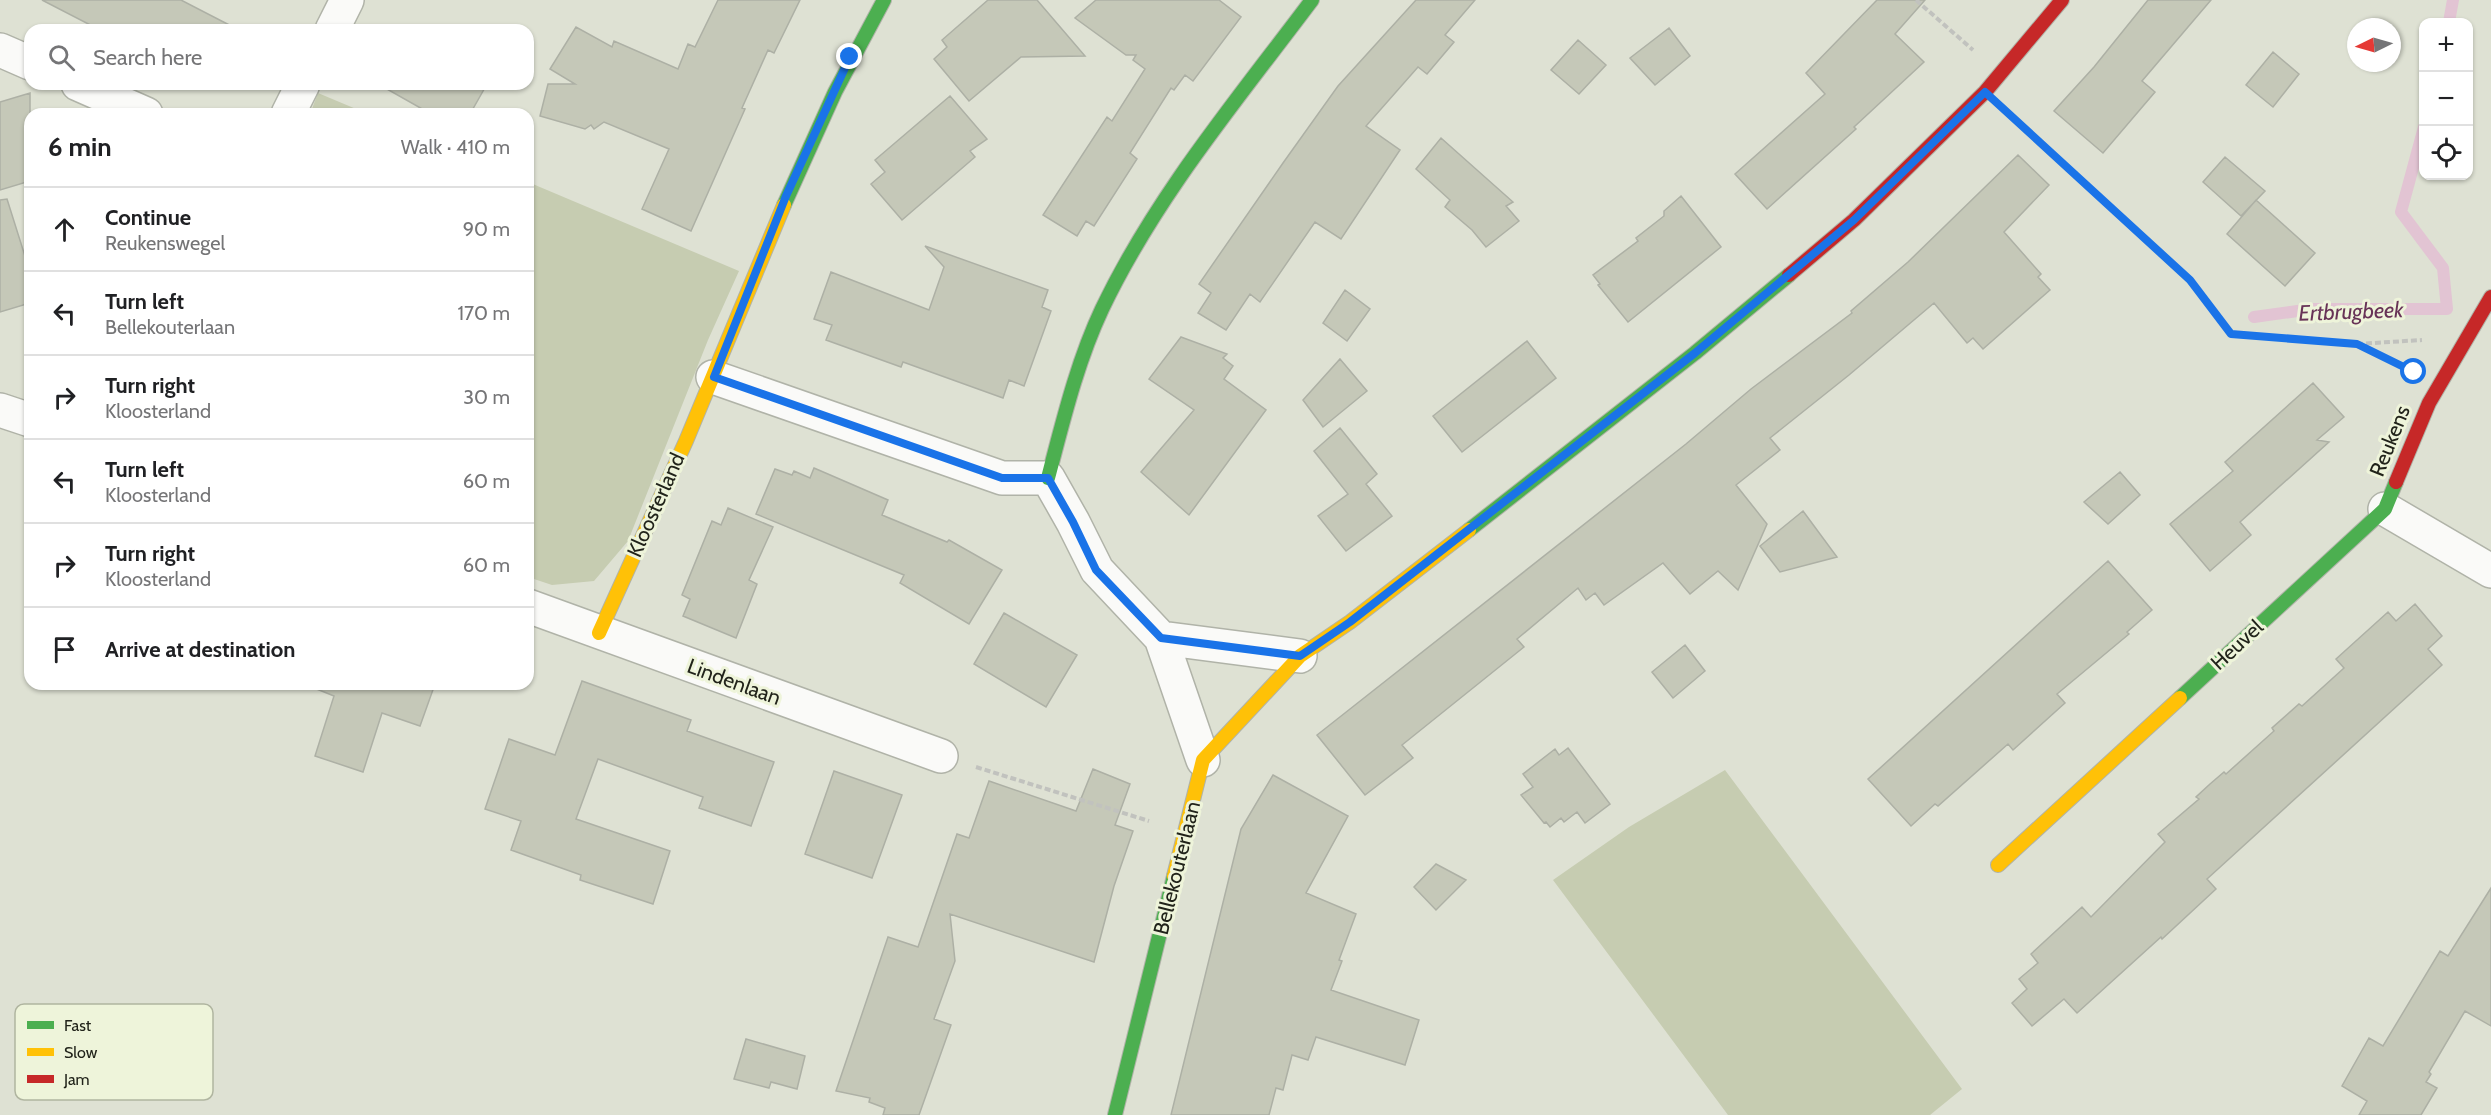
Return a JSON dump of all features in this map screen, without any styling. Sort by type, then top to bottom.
[{"type":"street","points":[[335,24],[347,0]]},
{"type":"street","name":"Kloosterland","points":[[599,633],[714,377],[786,196],[850,57],[884,0]]},
{"type":"street","points":[[1203,760],[1161,638],[1096,570],[1073,522],[1048,478],[1070,393],[1101,311],[1132,250],[1167,193],[1312,0]]},
{"type":"street","name":"Bellekouterlaan","points":[[1115,1115],[1203,760],[1300,656],[1350,622],[1695,353],[1854,220],[1985,92],[2062,0]]},
{"type":"street","points":[[0,50],[24,60]]},
{"type":"street","points":[[92,90],[132,108]]},
{"type":"street","points":[[291,108],[300,90]]},
{"type":"street","name":"Reukens","points":[[2385,509],[2429,403],[2491,297]]},
{"type":"street","points":[[714,377],[1002,478],[1048,478]]},
{"type":"street","points":[[0,410],[24,418]]},
{"type":"street","points":[[2385,509],[2491,571]]},
{"type":"street","name":"Heuvel","points":[[1998,865],[2385,509]]},
{"type":"street","name":"Lindenlaan","points":[[534,608],[941,756]]},
{"type":"street","points":[[1161,638],[1300,656]]},
{"type":"path","points":[[1916,0],[2001,74]]},
{"type":"path","points":[[1985,92],[2190,280],[2231,334],[2357,344],[2414,372],[2429,403]]},
{"type":"path","points":[[941,756],[1186,832]]},
{"type":"green space","points":[[318,93],[354,108],[312,108]]},
{"type":"green space","points":[[534,185],[739,271],[708,340],[628,541],[594,581],[552,585],[534,579]]},
{"type":"green space","points":[[1725,770],[1962,1089],[1930,1115],[1728,1115],[1553,880],[1629,827]]},
{"type":"building","points":[[42,0],[181,0],[227,24],[88,24]]},
{"type":"building","points":[[718,0],[800,0],[774,53],[768,50],[742,108],[745,109],[691,231],[642,209],[669,149],[604,122],[594,129],[591,125],[585,129],[540,116],[548,84],[575,84],[550,69],[576,27],[612,47],[614,41],[678,69],[688,44],[695,47]]},
{"type":"building","points":[[988,0],[1037,0],[1085,56],[1021,57],[969,101],[934,59],[947,47],[942,40]]},
{"type":"building","points":[[1096,0],[1219,0],[1241,17],[1193,81],[1185,75],[1174,90],[1171,88],[1130,153],[1137,159],[1094,226],[1086,221],[1077,236],[1043,215],[1107,117],[1112,121],[1145,69],[1133,60],[1136,55],[1126,55],[1075,18]]},
{"type":"building","points":[[1416,0],[1475,0],[1445,35],[1454,42],[1427,74],[1418,67],[1366,126],[1400,150],[1341,239],[1315,222],[1260,302],[1250,294],[1226,330],[1198,313],[1211,293],[1199,284],[1283,163],[1338,86]]},
{"type":"building","points":[[1877,0],[1925,0],[1895,34],[1924,62],[1854,127],[1856,129],[1767,209],[1735,174],[1825,94],[1806,73]]},
{"type":"building","points":[[2148,0],[2211,0],[2142,81],[2155,92],[2103,153],[2054,111],[2094,67]]},
{"type":"building","points":[[1669,28],[1690,56],[1655,85],[1630,58]]},
{"type":"building","points":[[1578,40],[1606,65],[1579,94],[1551,70]]},
{"type":"building","points":[[2273,52],[2299,74],[2273,107],[2246,85]]},
{"type":"building","points":[[389,90],[484,90],[473,108],[420,108]]},
{"type":"building","points":[[30,93],[30,108],[24,108],[24,183],[0,190],[0,102]]},
{"type":"building","points":[[950,96],[987,139],[970,151],[975,157],[902,220],[871,184],[885,172],[875,160]]},
{"type":"building","points":[[1441,138],[1513,202],[1506,206],[1519,221],[1486,247],[1472,230],[1445,207],[1450,200],[1416,169]]},
{"type":"building","points":[[2018,155],[2049,185],[2004,232],[2041,274],[2038,277],[2050,290],[1983,349],[1973,338],[1967,343],[1934,303],[1770,438],[1780,450],[1736,485],[1767,524],[1738,590],[1718,571],[1690,594],[1663,563],[1604,605],[1595,593],[1586,600],[1578,588],[1517,639],[1524,647],[1402,745],[1413,758],[1365,795],[1317,735],[1686,444],[1751,389],[1852,313],[1851,311],[1908,262]]},
{"type":"building","points":[[2225,157],[2265,191],[2241,216],[2203,182]]},
{"type":"building","points":[[1681,196],[1721,247],[1628,322],[1598,285],[1600,284],[1593,275],[1638,241],[1636,238],[1664,216],[1664,211]]},
{"type":"building","points":[[7,199],[24,253],[24,305],[0,312],[0,200]]},
{"type":"building","points":[[2256,200],[2315,253],[2285,286],[2227,234]]},
{"type":"building","points":[[925,246],[1048,290],[1042,307],[1051,311],[1024,386],[1009,380],[1003,398],[903,362],[901,367],[826,340],[832,325],[814,319],[831,272],[929,310],[944,267]]},
{"type":"building","points":[[1345,290],[1370,309],[1347,341],[1323,323]]},
{"type":"building","points":[[1181,337],[1227,354],[1223,358],[1233,366],[1224,379],[1266,410],[1189,515],[1141,472],[1194,410],[1149,379]]},
{"type":"building","points":[[1527,341],[1556,378],[1462,452],[1433,416]]},
{"type":"building","points":[[1340,359],[1367,391],[1323,427],[1303,400]]},
{"type":"building","points":[[2313,383],[2344,417],[2317,440],[2329,442],[2240,522],[2251,535],[2210,571],[2170,524],[2233,471],[2225,462]]},
{"type":"building","points":[[1340,428],[1377,474],[1366,484],[1392,516],[1346,551],[1318,516],[1348,494],[1314,451]]},
{"type":"building","points":[[814,468],[888,500],[882,515],[947,542],[949,540],[1002,570],[969,624],[900,583],[904,575],[756,514],[775,469],[792,475],[794,471],[810,478]]},
{"type":"building","points":[[2120,472],[2140,495],[2108,524],[2084,502]]},
{"type":"building","points":[[728,508],[773,527],[749,580],[757,584],[736,638],[683,616],[690,599],[682,595],[712,521],[721,525]]},
{"type":"building","points":[[1803,511],[1837,557],[1780,572],[1760,546]]},
{"type":"building","points":[[2108,561],[2152,610],[2127,632],[2129,634],[2057,694],[2065,703],[2013,750],[2008,744],[1938,806],[1935,804],[1911,826],[1868,779]]},
{"type":"building","points":[[2415,604],[2442,636],[2428,649],[2442,665],[2207,879],[2216,889],[2162,939],[2161,937],[2077,1013],[2064,999],[2032,1026],[2012,1003],[2027,989],[2019,979],[2038,963],[2031,954],[2082,907],[2091,917],[2165,842],[2158,834],[2199,799],[2196,797],[2210,784],[2224,772],[2226,774],[2274,731],[2272,728],[2299,704],[2302,706],[2344,668],[2336,659],[2388,612],[2396,621]]},
{"type":"building","points":[[1004,613],[1077,655],[1046,707],[974,664]]},
{"type":"building","points":[[1685,645],[1705,671],[1673,698],[1652,672]]},
{"type":"building","points":[[582,681],[691,720],[687,731],[774,762],[751,826],[699,808],[703,797],[598,759],[576,819],[670,851],[653,904],[580,880],[581,875],[511,850],[521,821],[485,809],[509,739],[555,755]]},
{"type":"building","points":[[319,690],[433,690],[420,726],[382,713],[363,772],[315,756],[334,696]]},
{"type":"building","points":[[1568,748],[1610,804],[1585,823],[1577,812],[1564,822],[1561,818],[1550,827],[1521,795],[1533,787],[1523,774],[1555,749],[1559,755]]},
{"type":"building","points":[[1093,769],[1130,784],[1115,825],[1133,831],[1114,886],[1094,962],[950,914],[955,961],[934,1019],[951,1025],[919,1115],[883,1115],[885,1108],[869,1102],[870,1098],[836,1091],[888,937],[918,947],[957,834],[969,838],[989,781],[1076,811]]},
{"type":"building","points":[[834,771],[902,795],[872,878],[805,854]]},
{"type":"building","points":[[1273,775],[1348,816],[1306,893],[1356,914],[1331,990],[1419,1020],[1405,1065],[1316,1037],[1308,1060],[1292,1055],[1283,1090],[1276,1088],[1269,1115],[1171,1115],[1241,829]]},
{"type":"building","points":[[1436,864],[1466,880],[1436,910],[1414,887]]},
{"type":"building","points":[[2491,888],[2491,1026],[2465,1011],[2429,1072],[2431,1074],[2426,1082],[2437,1088],[2421,1115],[2359,1115],[2367,1101],[2342,1086],[2369,1038],[2383,1046],[2440,951],[2448,956]]},
{"type":"building","points":[[746,1039],[805,1056],[797,1089],[771,1082],[769,1088],[734,1079]]},
{"type":"waterway","points":[[2450,18],[2453,0]]},
{"type":"waterway","name":"Ertbrugbeek","points":[[2254,317],[2312,309],[2447,309],[2443,268],[2401,212],[2419,145]]},
{"type":"traffic: fast","points":[[784,205],[835,92],[884,0]]},
{"type":"traffic: fast","points":[[1048,478],[1085,350],[1123,267],[1172,188],[1312,0]]},
{"type":"traffic: fast","points":[[1469,530],[1695,353],[1789,275]]},
{"type":"traffic: fast","points":[[2180,698],[2385,509],[2396,482]]},
{"type":"traffic: fast","points":[[1115,1115],[1174,876]]},
{"type":"traffic: slow","points":[[599,633],[686,441],[784,205]]},
{"type":"traffic: slow","points":[[1174,876],[1203,760],[1300,656],[1350,622],[1469,530]]},
{"type":"traffic: slow","points":[[1998,865],[2180,698]]},
{"type":"traffic: jam","points":[[1789,275],[1854,220],[1985,92],[2062,0]]},
{"type":"traffic: jam","points":[[2396,482],[2429,403],[2491,297]]},
{"type":"route","points":[[850,57],[786,196],[714,377],[1002,478],[1048,478],[1073,522],[1096,570],[1161,638],[1300,656],[1350,622],[1695,353],[1854,220],[1985,92],[2190,280],[2231,334],[2357,344],[2414,372]]}]
